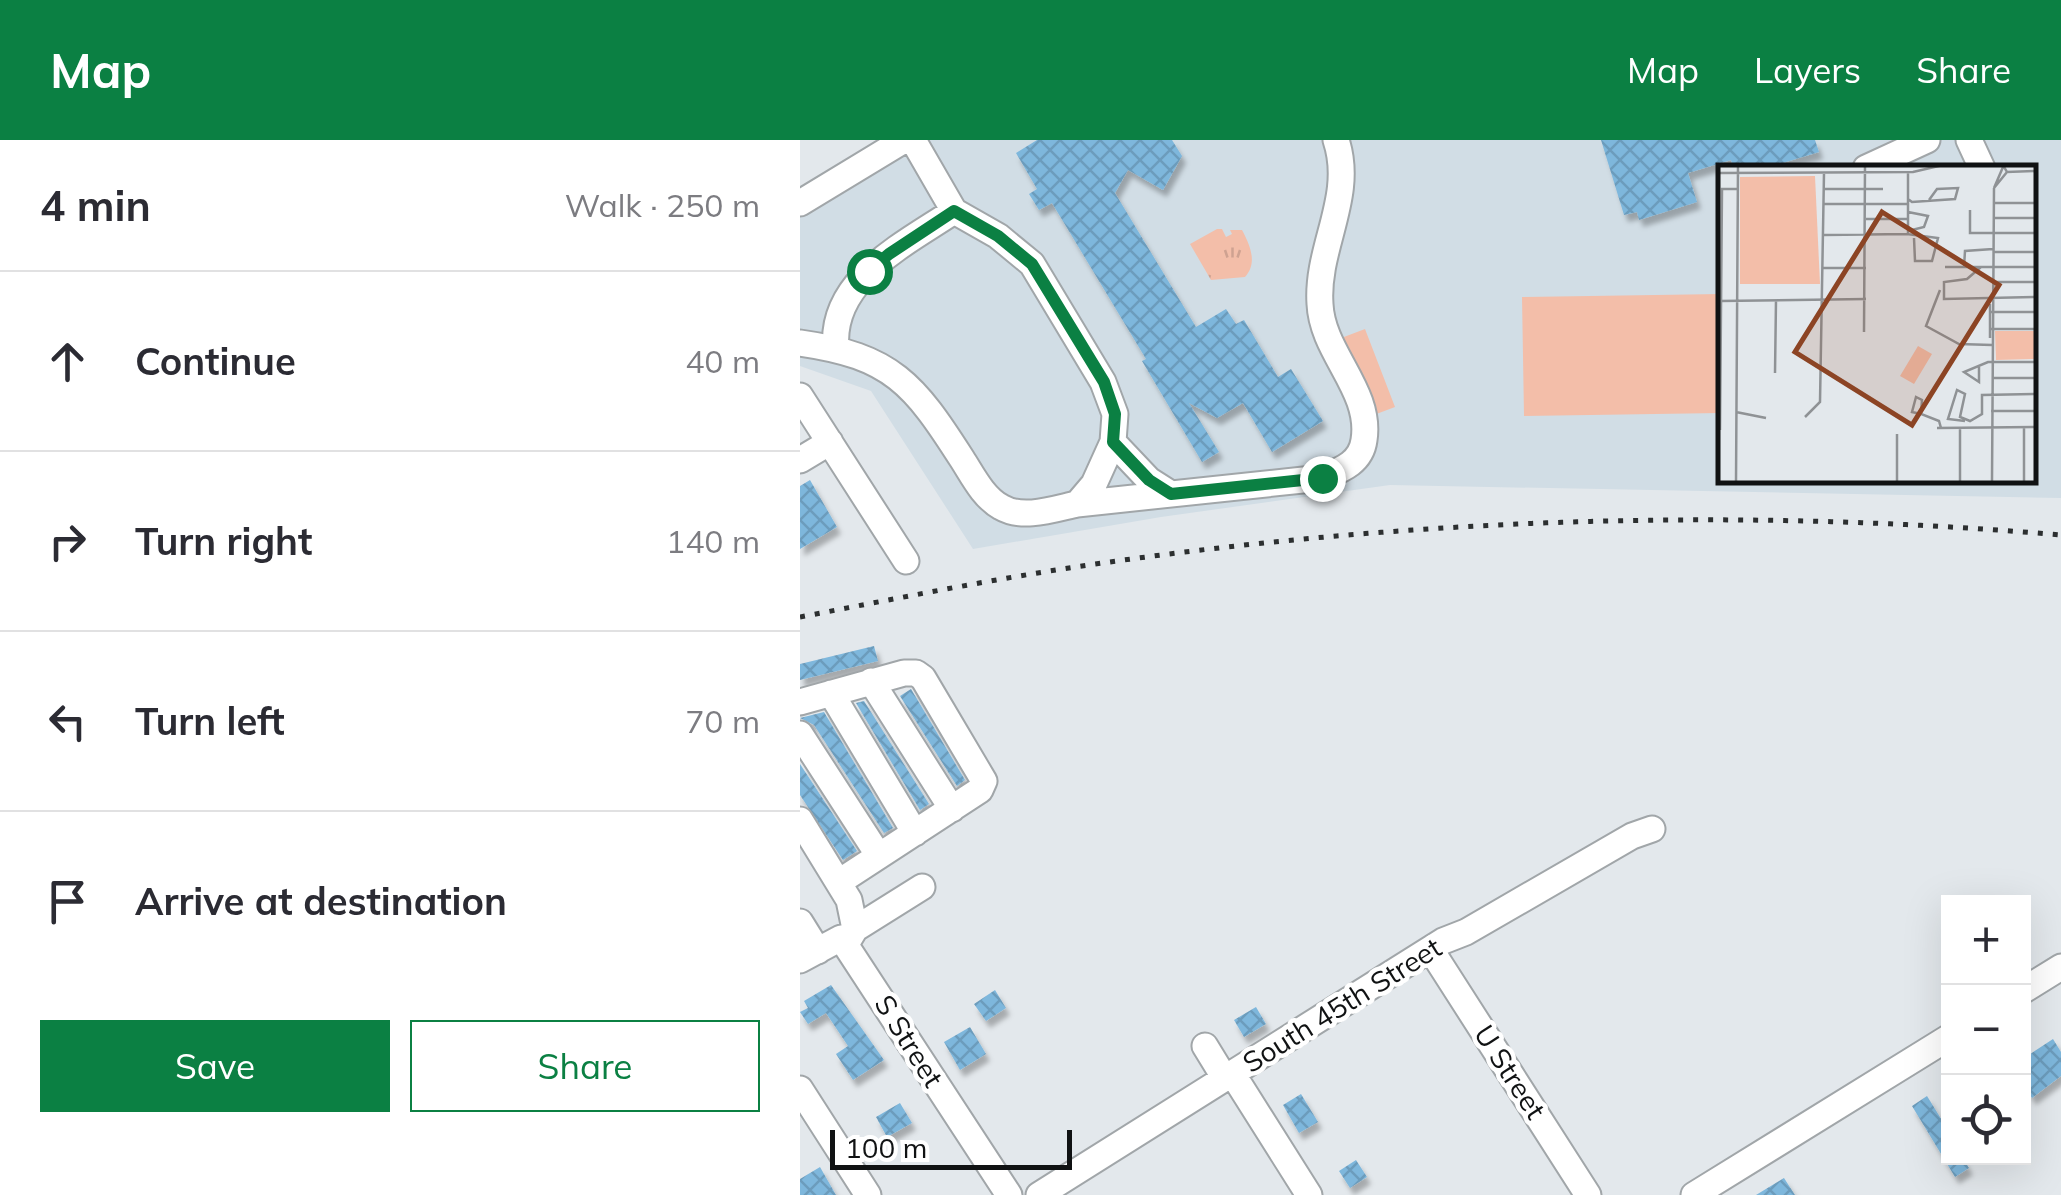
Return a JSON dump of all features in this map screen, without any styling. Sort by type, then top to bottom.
[{"type":"street","points":[[804,192],[904,140]]},
{"type":"street","points":[[913,140],[954,211],[998,236],[1032,264],[1104,382],[1115,414],[1113,442],[1094,484],[1077,504]]},
{"type":"street","points":[[800,343],[869,358],[892,371],[915,390],[986,496],[1003,509],[1025,514],[1077,504],[1322,478],[1351,466],[1364,445],[1366,420],[1320,310],[1319,270],[1343,188],[1343,160],[1336,140]]},
{"type":"street","points":[[1873,165],[1927,140]]},
{"type":"street","points":[[1969,140],[1981,165]]},
{"type":"street","points":[[836,349],[837,314],[869,271],[954,211]]},
{"type":"street","points":[[800,396],[906,561]]},
{"type":"street","points":[[800,460],[830,442]]},
{"type":"street","points":[[1113,442],[1149,480],[1171,494]]},
{"type":"street","points":[[800,702],[916,673],[923,678],[984,782],[980,790],[838,882]]},
{"type":"street","points":[[872,682],[952,808]]},
{"type":"street","points":[[830,693],[915,832]]},
{"type":"street","points":[[800,734],[879,856]]},
{"type":"street","points":[[800,820],[849,900],[832,944]]},
{"type":"street","name":"South 45th Street","points":[[1039,1195],[1430,950],[1632,836],[1652,829]]},
{"type":"street","points":[[832,944],[922,888]]},
{"type":"street","points":[[800,922],[832,944]]},
{"type":"street","name":"S Street","points":[[832,944],[1009,1195]]},
{"type":"street","name":"U Street","points":[[1430,950],[1588,1195]]},
{"type":"street","points":[[2031,985],[2061,966]]},
{"type":"street","points":[[1694,1195],[1941,1042]]},
{"type":"street","points":[[1205,1046],[1310,1195]]},
{"type":"street","points":[[800,1089],[868,1195]]},
{"type":"shaded area","points":[[919,140],[2061,140],[2061,498],[1390,485],[1161,517],[973,549],[871,391],[800,366],[800,214]]},
{"type":"green space","points":[[1222,229],[1226,237],[1232,234],[1230,230],[1242,230],[1252,260],[1245,277],[1211,280],[1190,244]]},
{"type":"green space","points":[[1718,294],[1718,413],[1524,416],[1522,297]]},
{"type":"green space","points":[[1365,329],[1395,407],[1371,416],[1336,340]]},
{"type":"building","points":[[1037,140],[1172,140],[1182,156],[1163,190],[1128,170],[1115,193],[1196,327],[1226,309],[1236,324],[1244,320],[1278,377],[1291,369],[1323,421],[1272,452],[1243,403],[1217,418],[1189,403],[1219,452],[1202,462],[1142,361],[1146,359],[1052,203],[1039,210],[1029,194],[1037,189],[1016,153]]},
{"type":"building","points":[[1601,140],[1815,140],[1819,152],[1776,165],[1733,165],[1731,160],[1688,173],[1697,202],[1639,220],[1637,212],[1624,215]]},
{"type":"building","points":[[810,480],[837,527],[800,549],[800,486]]},
{"type":"building","points":[[874,646],[878,661],[800,680],[800,664]]},
{"type":"building","points":[[911,689],[965,780],[957,786],[900,696]]},
{"type":"building","points":[[864,701],[929,804],[920,810],[856,703]]},
{"type":"building","points":[[824,712],[893,828],[884,833],[814,725],[800,718]]},
{"type":"building","points":[[800,764],[857,851],[843,860],[800,795]]},
{"type":"building","points":[[831,985],[884,1060],[853,1080],[836,1054],[848,1046],[826,1013],[808,1024],[800,1012],[808,1008],[804,1001]]},
{"type":"building","points":[[995,990],[1006,1008],[986,1021],[974,1004]]},
{"type":"building","points":[[1256,1007],[1266,1024],[1244,1037],[1234,1020]]},
{"type":"building","points":[[970,1027],[986,1054],[960,1070],[944,1042]]},
{"type":"building","points":[[2053,1039],[2061,1052],[2061,1076],[2032,1098],[2031,1096],[2031,1053]]},
{"type":"building","points":[[1301,1094],[1318,1122],[1299,1133],[1283,1105]]},
{"type":"building","points":[[1927,1096],[1941,1119],[1941,1154],[1912,1106]]},
{"type":"building","points":[[900,1103],[912,1123],[887,1137],[876,1117]]},
{"type":"building","points":[[1356,1160],[1367,1177],[1350,1188],[1339,1171]]},
{"type":"building","points":[[1948,1165],[1967,1165],[1969,1168],[1955,1177]]},
{"type":"building","points":[[820,1167],[836,1195],[800,1195],[800,1179]]},
{"type":"building","points":[[1784,1178],[1795,1195],[1756,1195]]},
{"type":"railway","points":[[800,617],[1082,566],[1326,537],[1448,528],[1571,522],[1816,521],[2061,535]]},
{"type":"route","points":[[869,271],[954,211],[998,236],[1032,264],[1104,382],[1115,414],[1113,442],[1149,480],[1171,494],[1322,478]]}]
